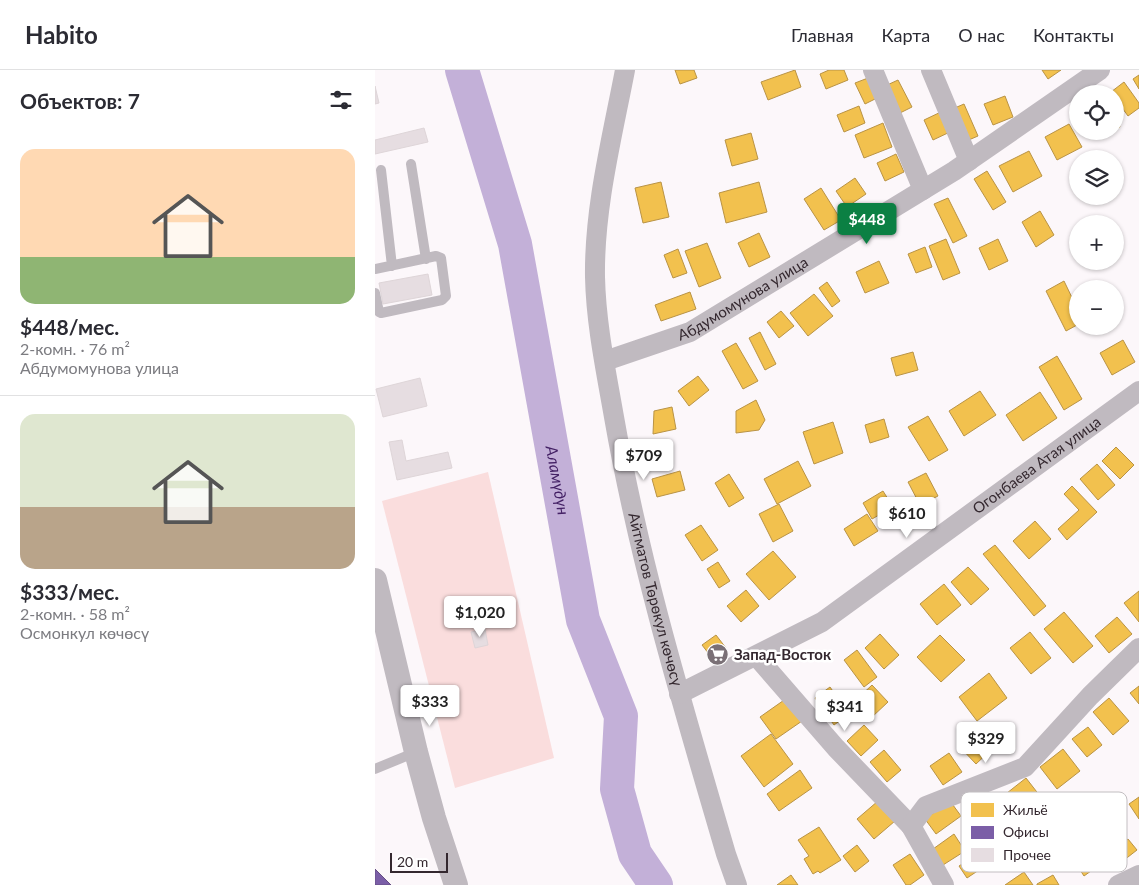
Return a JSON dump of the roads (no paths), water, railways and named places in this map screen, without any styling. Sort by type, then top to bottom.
[{"type":"street","name":"Айтматов Төрөкул көчөсү","points":[[625,70],[598,219],[595,278],[605,361],[633,511],[679,694],[737,885]]},
{"type":"street","points":[[873,70],[923,190]]},
{"type":"street","points":[[931,70],[969,161]]},
{"type":"street","name":"Абдумомунова улица","points":[[605,361],[690,332],[969,161],[1100,70]]},
{"type":"street","name":"Огонбаева Атая улица","points":[[679,694],[757,657],[822,622],[1139,391]]},
{"type":"street","points":[[375,580],[416,752],[434,818],[456,885]]},
{"type":"street","points":[[962,792],[1025,767],[1090,696],[1139,648]]},
{"type":"street","points":[[757,657],[836,748],[911,826],[945,885]]},
{"type":"street","points":[[911,826],[926,806],[961,792]]},
{"type":"street","points":[[1118,885],[1139,875]]},
{"type":"lane","points":[[411,164],[426,259]]},
{"type":"lane","points":[[381,170],[393,266]]},
{"type":"lane","points":[[375,269],[436,256],[441,258],[446,296],[442,300],[381,313],[379,312],[375,293]]},
{"type":"lane","points":[[375,769],[416,752]]},
{"type":"waterway","name":"Аламүдүн","points":[[462,70],[515,244],[583,620],[621,716],[617,789],[635,854],[656,885]]},
{"type":"place","name":"Запад-Восток","points":[[718,655]]}]
